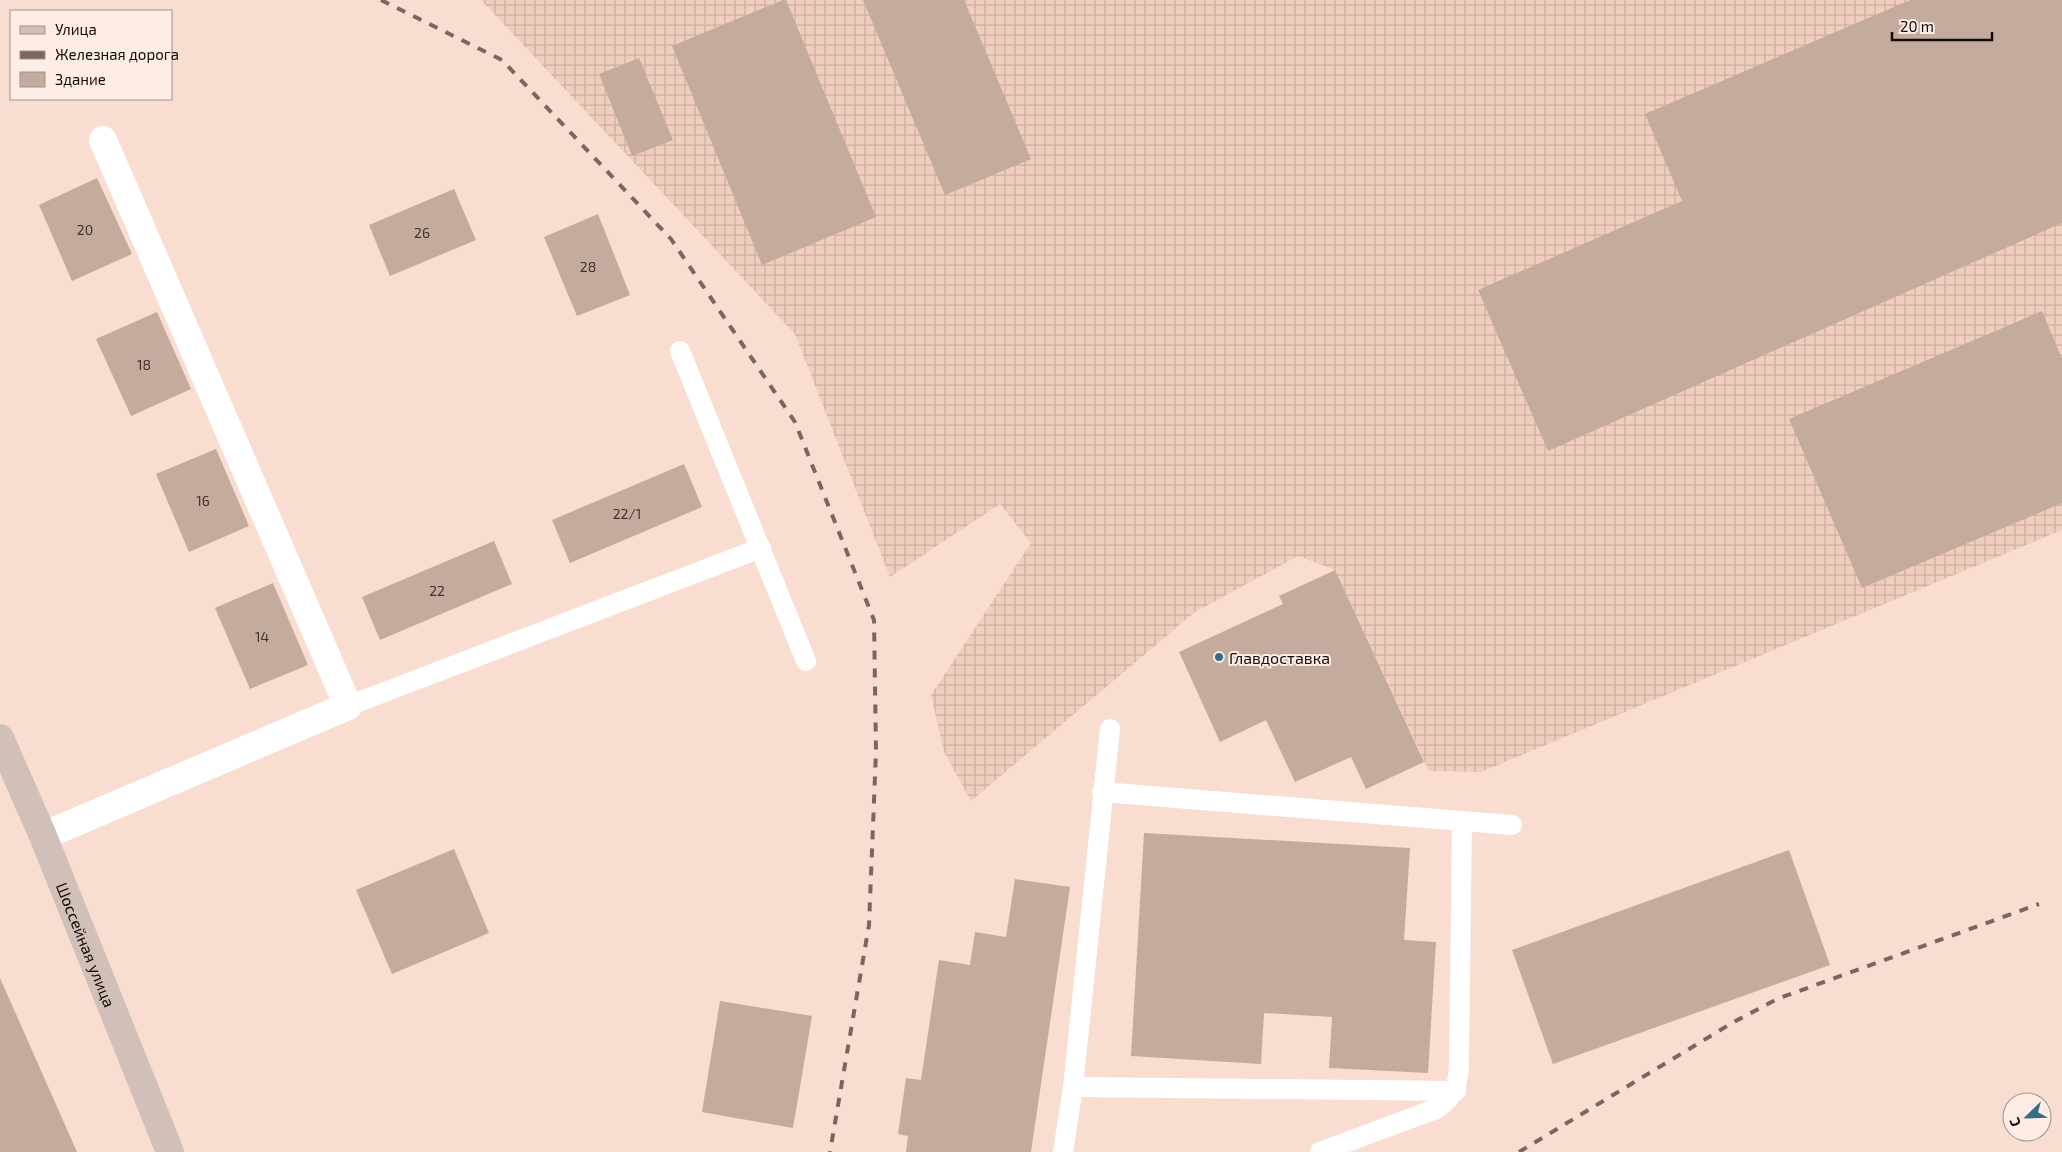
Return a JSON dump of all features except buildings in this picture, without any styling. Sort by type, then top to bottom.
[{"type":"street","points":[[43,836],[348,706],[103,140]]},
{"type":"street","name":"Шоссейная улица","points":[[0,738],[43,836],[170,1152]]},
{"type":"lane","points":[[680,351],[806,661]]},
{"type":"lane","points":[[348,706],[761,548]]},
{"type":"lane","points":[[1063,1152],[1072,1087],[1110,729]]},
{"type":"lane","points":[[1102,792],[1512,825]]},
{"type":"lane","points":[[1320,1152],[1436,1110],[1448,1102],[1456,1091],[1460,1060],[1462,821]]},
{"type":"lane","points":[[1072,1087],[1456,1091]]},
{"type":"shaded area","points":[[481,0],[2062,0],[2062,530],[1481,772],[1429,771],[1335,570],[1298,556],[1195,612],[971,801],[944,752],[931,695],[1031,543],[1000,504],[890,577],[795,334]]},
{"type":"railway","points":[[381,0],[502,60],[671,239],[795,422],[874,620],[876,751],[869,925],[830,1152]]},
{"type":"railway","points":[[1519,1152],[1732,1023],[1777,999],[2039,904]]},
{"type":"place","name":"Главдоставка","points":[[1219,657]]}]
